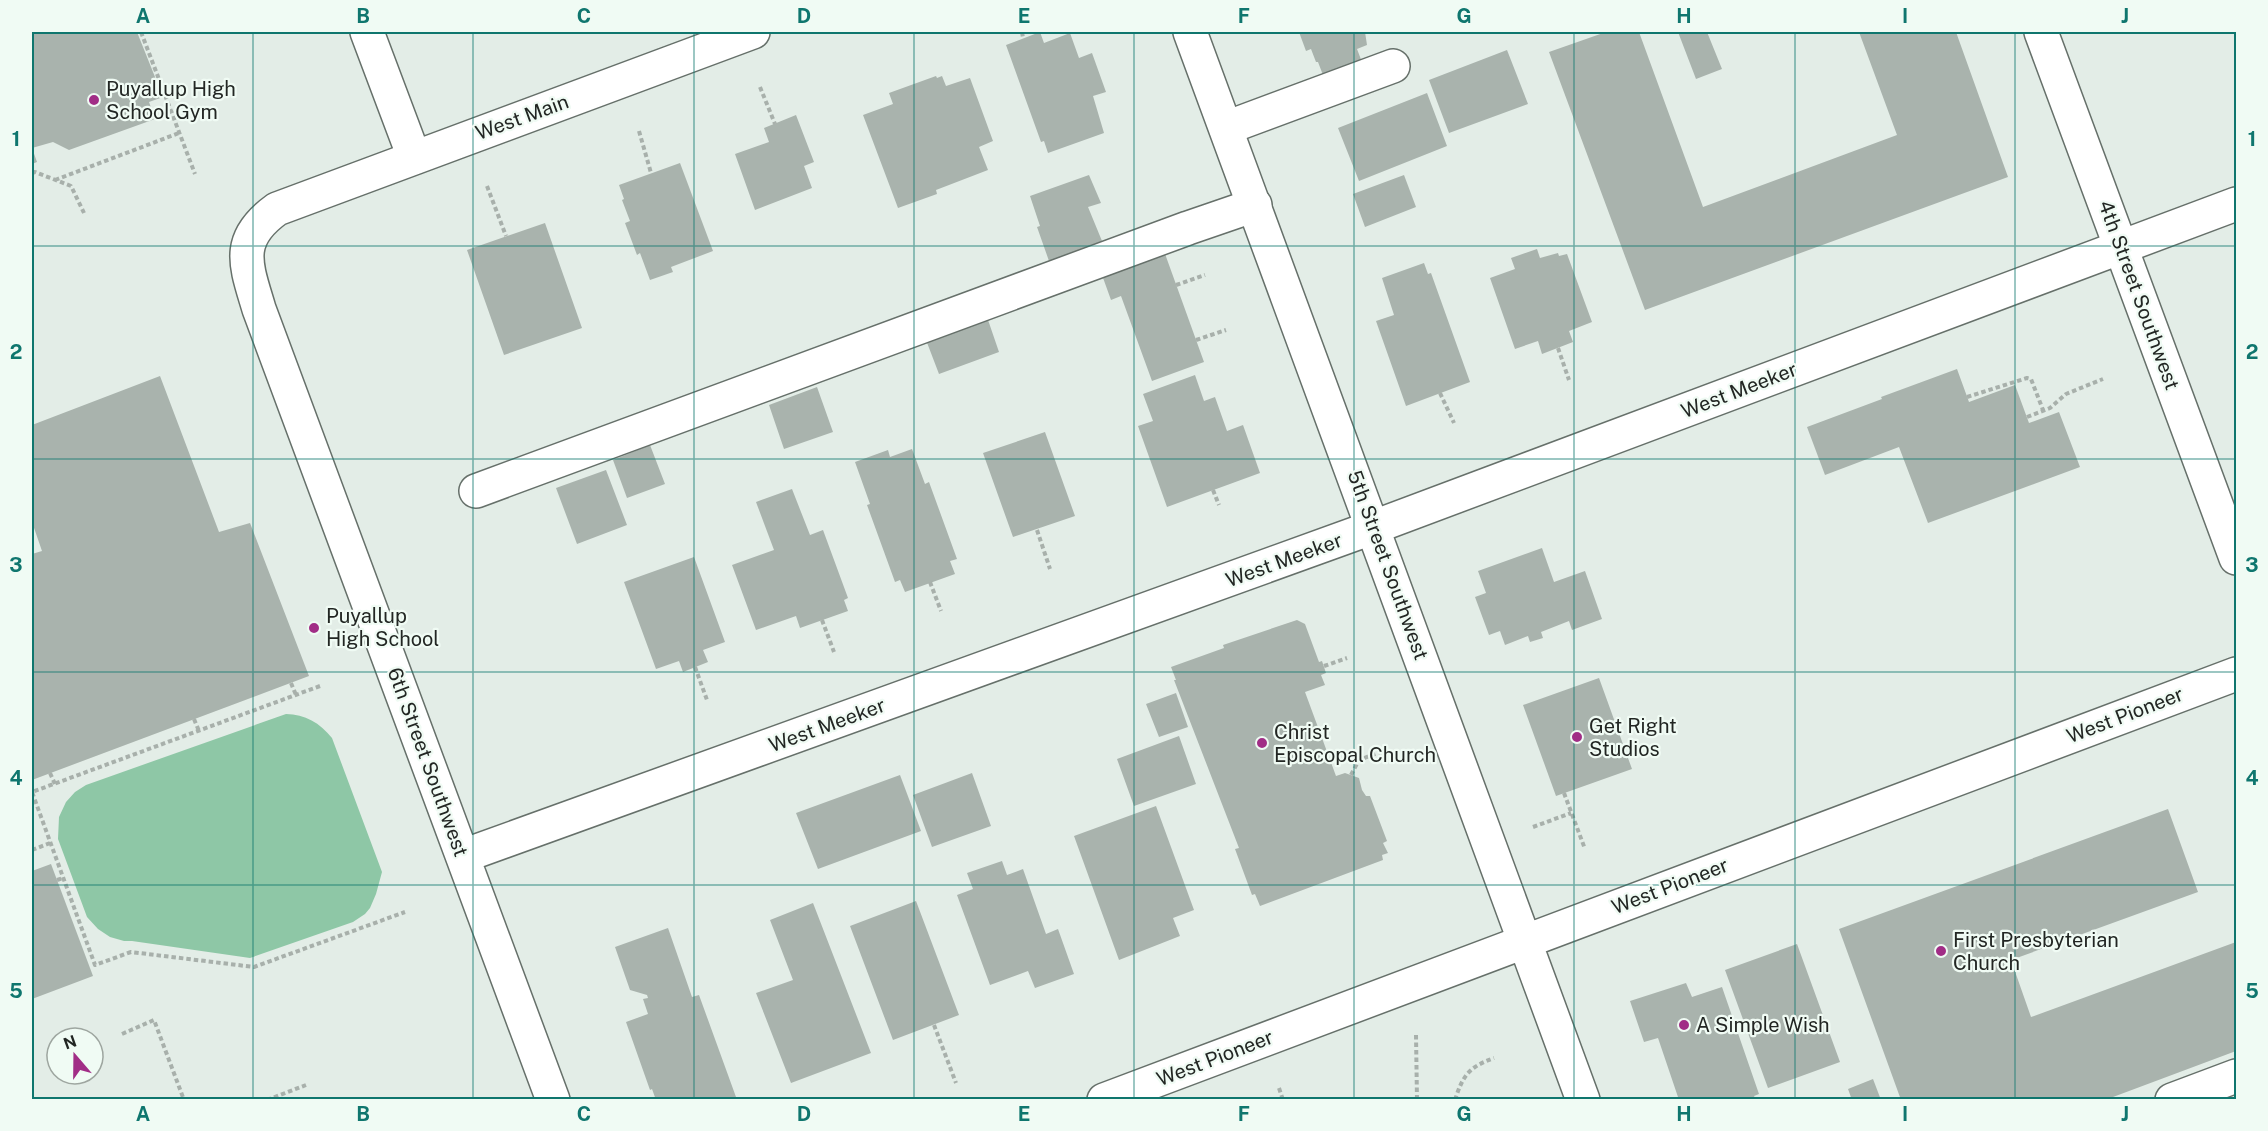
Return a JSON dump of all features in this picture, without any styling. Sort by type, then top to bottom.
[{"type":"street","points":[[367,32],[414,157]]},
{"type":"street","name":"West Main","points":[[291,204],[753,32]]},
{"type":"street","name":"5th Street Southwest","points":[[1190,32],[1583,1100]]},
{"type":"street","name":"4th Street Southwest","points":[[2041,32],[2236,558]]},
{"type":"street","points":[[1226,128],[1393,66]]},
{"type":"street","name":"6th Street Southwest","points":[[291,204],[277,208],[265,217],[255,230],[246,255],[259,309],[554,1100]]},
{"type":"street","name":"West Meeker","points":[[463,856],[1374,527],[2236,204]]},
{"type":"street","points":[[476,491],[1255,205]]},
{"type":"street","name":"West Pioneer","points":[[1104,1100],[2236,674]]},
{"type":"street","points":[[2172,1100],[2236,1076]]},
{"type":"path","points":[[141,32],[195,174]]},
{"type":"path","points":[[1022,32],[1023,38]]},
{"type":"path","points":[[760,87],[775,124]]},
{"type":"path","points":[[639,131],[651,173]]},
{"type":"path","points":[[55,180],[179,133]]},
{"type":"path","points":[[32,173],[35,172],[70,186],[84,213]]},
{"type":"path","points":[[488,186],[506,236]]},
{"type":"path","points":[[1176,285],[1205,275]]},
{"type":"path","points":[[1196,340],[1226,330]]},
{"type":"path","points":[[1558,348],[1569,380]]},
{"type":"path","points":[[1967,397],[2027,378],[2031,379],[2043,410]]},
{"type":"path","points":[[2027,417],[2050,408],[2066,394],[2103,379]]},
{"type":"path","points":[[1440,393],[1454,423]]},
{"type":"path","points":[[1213,490],[1219,505]]},
{"type":"path","points":[[1037,530],[1050,569]]},
{"type":"path","points":[[930,582],[941,611]]},
{"type":"path","points":[[822,620],[834,652]]},
{"type":"path","points":[[1324,666],[1347,658]]},
{"type":"path","points":[[695,667],[706,700]]},
{"type":"path","points":[[291,683],[296,695]]},
{"type":"path","points":[[320,686],[32,792],[88,954],[95,965],[131,952],[254,967],[405,912]]},
{"type":"path","points":[[194,719],[199,731]]},
{"type":"path","points":[[1351,775],[1359,760],[1380,752]]},
{"type":"path","points":[[50,773],[54,784]]},
{"type":"path","points":[[1564,793],[1585,849]]},
{"type":"path","points":[[1533,827],[1571,813]]},
{"type":"path","points":[[32,850],[50,843]]},
{"type":"path","points":[[57,880],[63,878]]},
{"type":"path","points":[[122,1034],[154,1020],[184,1100]]},
{"type":"path","points":[[934,1025],[956,1083]]},
{"type":"path","points":[[1416,1035],[1416,1100]]},
{"type":"path","points":[[1455,1100],[1463,1077],[1479,1063],[1494,1058]]},
{"type":"path","points":[[267,1100],[306,1085]]},
{"type":"path","points":[[1279,1088],[1283,1100]]},
{"type":"green space","points":[[286,714],[312,720],[332,738],[382,872],[376,894],[365,914],[353,922],[250,958],[124,941],[110,937],[98,929],[87,917],[58,839],[59,817],[66,802],[86,785]]},
{"type":"building","name":"Puyallup High School Gym","points":[[32,32],[137,32],[163,97],[149,102],[155,119],[69,150],[53,142],[32,148]]},
{"type":"building","points":[[1040,32],[1044,43],[1070,33],[1079,58],[1092,53],[1106,92],[1093,96],[1104,133],[1048,153],[1044,141],[1041,142],[1006,45]]},
{"type":"building","points":[[1299,32],[1365,32],[1367,45],[1357,49],[1365,70],[1326,83],[1318,62],[1311,49],[1306,51]]},
{"type":"building","points":[[1606,32],[1639,32],[1703,207],[1897,135],[1859,32],[1956,32],[2008,177],[1645,310],[1549,52]]},
{"type":"building","points":[[1678,32],[1707,32],[1722,69],[1696,79]]},
{"type":"building","points":[[1507,50],[1528,104],[1449,133],[1429,80]]},
{"type":"building","points":[[936,76],[937,78],[942,76],[946,86],[970,78],[993,141],[979,147],[988,170],[936,190],[937,194],[898,208],[863,115],[893,104],[889,93]]},
{"type":"building","points":[[1427,93],[1447,146],[1359,181],[1338,128]]},
{"type":"building","points":[[796,115],[814,162],[804,166],[812,188],[755,210],[735,154],[769,142],[764,128]]},
{"type":"building","points":[[32,148],[37,162],[32,164]]},
{"type":"building","points":[[680,163],[713,251],[671,267],[673,272],[650,280],[640,253],[637,255],[625,223],[630,221],[619,185]]},
{"type":"building","points":[[1089,175],[1101,203],[1088,207],[1102,241],[1049,261],[1037,227],[1040,226],[1030,196]]},
{"type":"building","points":[[1404,175],[1416,207],[1365,227],[1353,194]]},
{"type":"building","points":[[545,223],[582,328],[504,355],[467,250]]},
{"type":"building","points":[[1537,249],[1540,258],[1558,253],[1559,256],[1567,254],[1592,322],[1569,331],[1573,342],[1542,354],[1538,341],[1515,349],[1490,278],[1515,269],[1511,258]]},
{"type":"building","points":[[1164,251],[1204,362],[1152,381],[1121,296],[1111,300],[1102,275]]},
{"type":"building","points":[[1424,263],[1428,274],[1431,273],[1470,382],[1406,406],[1376,321],[1394,315],[1382,278]]},
{"type":"building","points":[[987,317],[999,352],[939,374],[926,340]]},
{"type":"building","points":[[1957,369],[1969,402],[2015,385],[2029,423],[2059,412],[2080,467],[1928,523],[1899,447],[1825,475],[1807,427]]},
{"type":"building","points":[[1195,375],[1204,401],[1215,397],[1227,431],[1243,425],[1260,473],[1167,507],[1138,426],[1153,421],[1143,394]]},
{"type":"building","name":"Puyallup High School","points":[[160,376],[219,532],[250,523],[309,676],[32,780],[32,554],[42,551],[32,522],[32,425]]},
{"type":"building","points":[[817,387],[833,432],[784,449],[769,405]]},
{"type":"building","points":[[1045,432],[1075,516],[1013,537],[983,453]]},
{"type":"building","points":[[650,445],[665,484],[627,498],[613,460]]},
{"type":"building","points":[[912,449],[925,484],[929,482],[957,559],[950,561],[955,574],[905,592],[900,580],[895,582],[867,505],[870,504],[855,462],[888,450],[890,457]]},
{"type":"building","points":[[606,470],[627,525],[577,544],[556,488]]},
{"type":"building","points":[[792,489],[810,535],[823,530],[848,598],[844,600],[848,611],[800,628],[796,616],[756,630],[732,565],[774,550],[756,502]]},
{"type":"building","points":[[1542,548],[1554,582],[1585,571],[1602,619],[1572,630],[1569,621],[1541,632],[1543,638],[1530,642],[1528,636],[1505,645],[1500,631],[1489,635],[1475,597],[1486,593],[1478,571]]},
{"type":"building","points":[[694,557],[725,642],[703,650],[708,662],[683,672],[679,661],[656,669],[624,582]]},
{"type":"building","name":"Christ Episcopal Church","points":[[1297,620],[1305,624],[1319,662],[1322,661],[1326,673],[1321,675],[1325,685],[1305,692],[1336,776],[1345,773],[1359,778],[1362,790],[1366,796],[1370,796],[1387,841],[1383,843],[1388,853],[1382,855],[1383,860],[1260,906],[1255,894],[1252,895],[1235,849],[1239,848],[1171,667],[1224,648],[1223,645]]},
{"type":"building","name":"Get Right Studios","points":[[1599,678],[1632,769],[1556,796],[1523,705]]},
{"type":"building","points":[[1176,693],[1188,727],[1159,737],[1146,704]]},
{"type":"building","points":[[1179,736],[1196,784],[1134,806],[1117,759]]},
{"type":"building","points":[[972,773],[991,826],[932,847],[913,795]]},
{"type":"building","points":[[900,775],[921,831],[818,869],[796,813]]},
{"type":"building","points":[[1156,806],[1194,910],[1173,918],[1180,936],[1119,960],[1074,836]]},
{"type":"building","name":"First Presbyterian Church","points":[[2168,809],[2198,892],[2011,960],[2031,1017],[2236,942],[2236,1051],[2105,1100],[1901,1100],[1839,929]]},
{"type":"building","points":[[1002,861],[1007,875],[1023,869],[1046,934],[1058,929],[1074,974],[1035,988],[1028,971],[990,985],[957,895],[973,889],[967,873]]},
{"type":"building","points":[[51,864],[93,976],[32,999],[32,871]]},
{"type":"building","points":[[916,901],[959,1015],[893,1040],[850,926]]},
{"type":"building","points":[[813,903],[871,1053],[791,1083],[756,993],[793,980],[770,920]]},
{"type":"building","points":[[668,928],[692,997],[699,995],[736,1097],[730,1100],[656,1100],[652,1089],[650,1090],[626,1022],[648,1014],[643,999],[648,998],[647,995],[630,990],[615,947]]},
{"type":"building","points":[[1797,944],[1840,1062],[1768,1088],[1725,970]]},
{"type":"building","points":[[1686,983],[1692,997],[1722,987],[1759,1094],[1754,1096],[1756,1100],[1679,1100],[1658,1038],[1644,1042],[1630,1001]]},
{"type":"building","points":[[1873,1079],[1881,1100],[1852,1100],[1848,1089]]},
{"type":"place","name":"Puyallup High School Gym","points":[[94,100]]},
{"type":"place","name":"Puyallup High School","points":[[314,628]]},
{"type":"place","name":"Get Right Studios","points":[[1577,737]]},
{"type":"place","name":"Christ Episcopal Church","points":[[1262,743]]},
{"type":"place","name":"First Presbyterian Church","points":[[1941,951]]},
{"type":"place","name":"A Simple Wish","points":[[1684,1025]]}]
